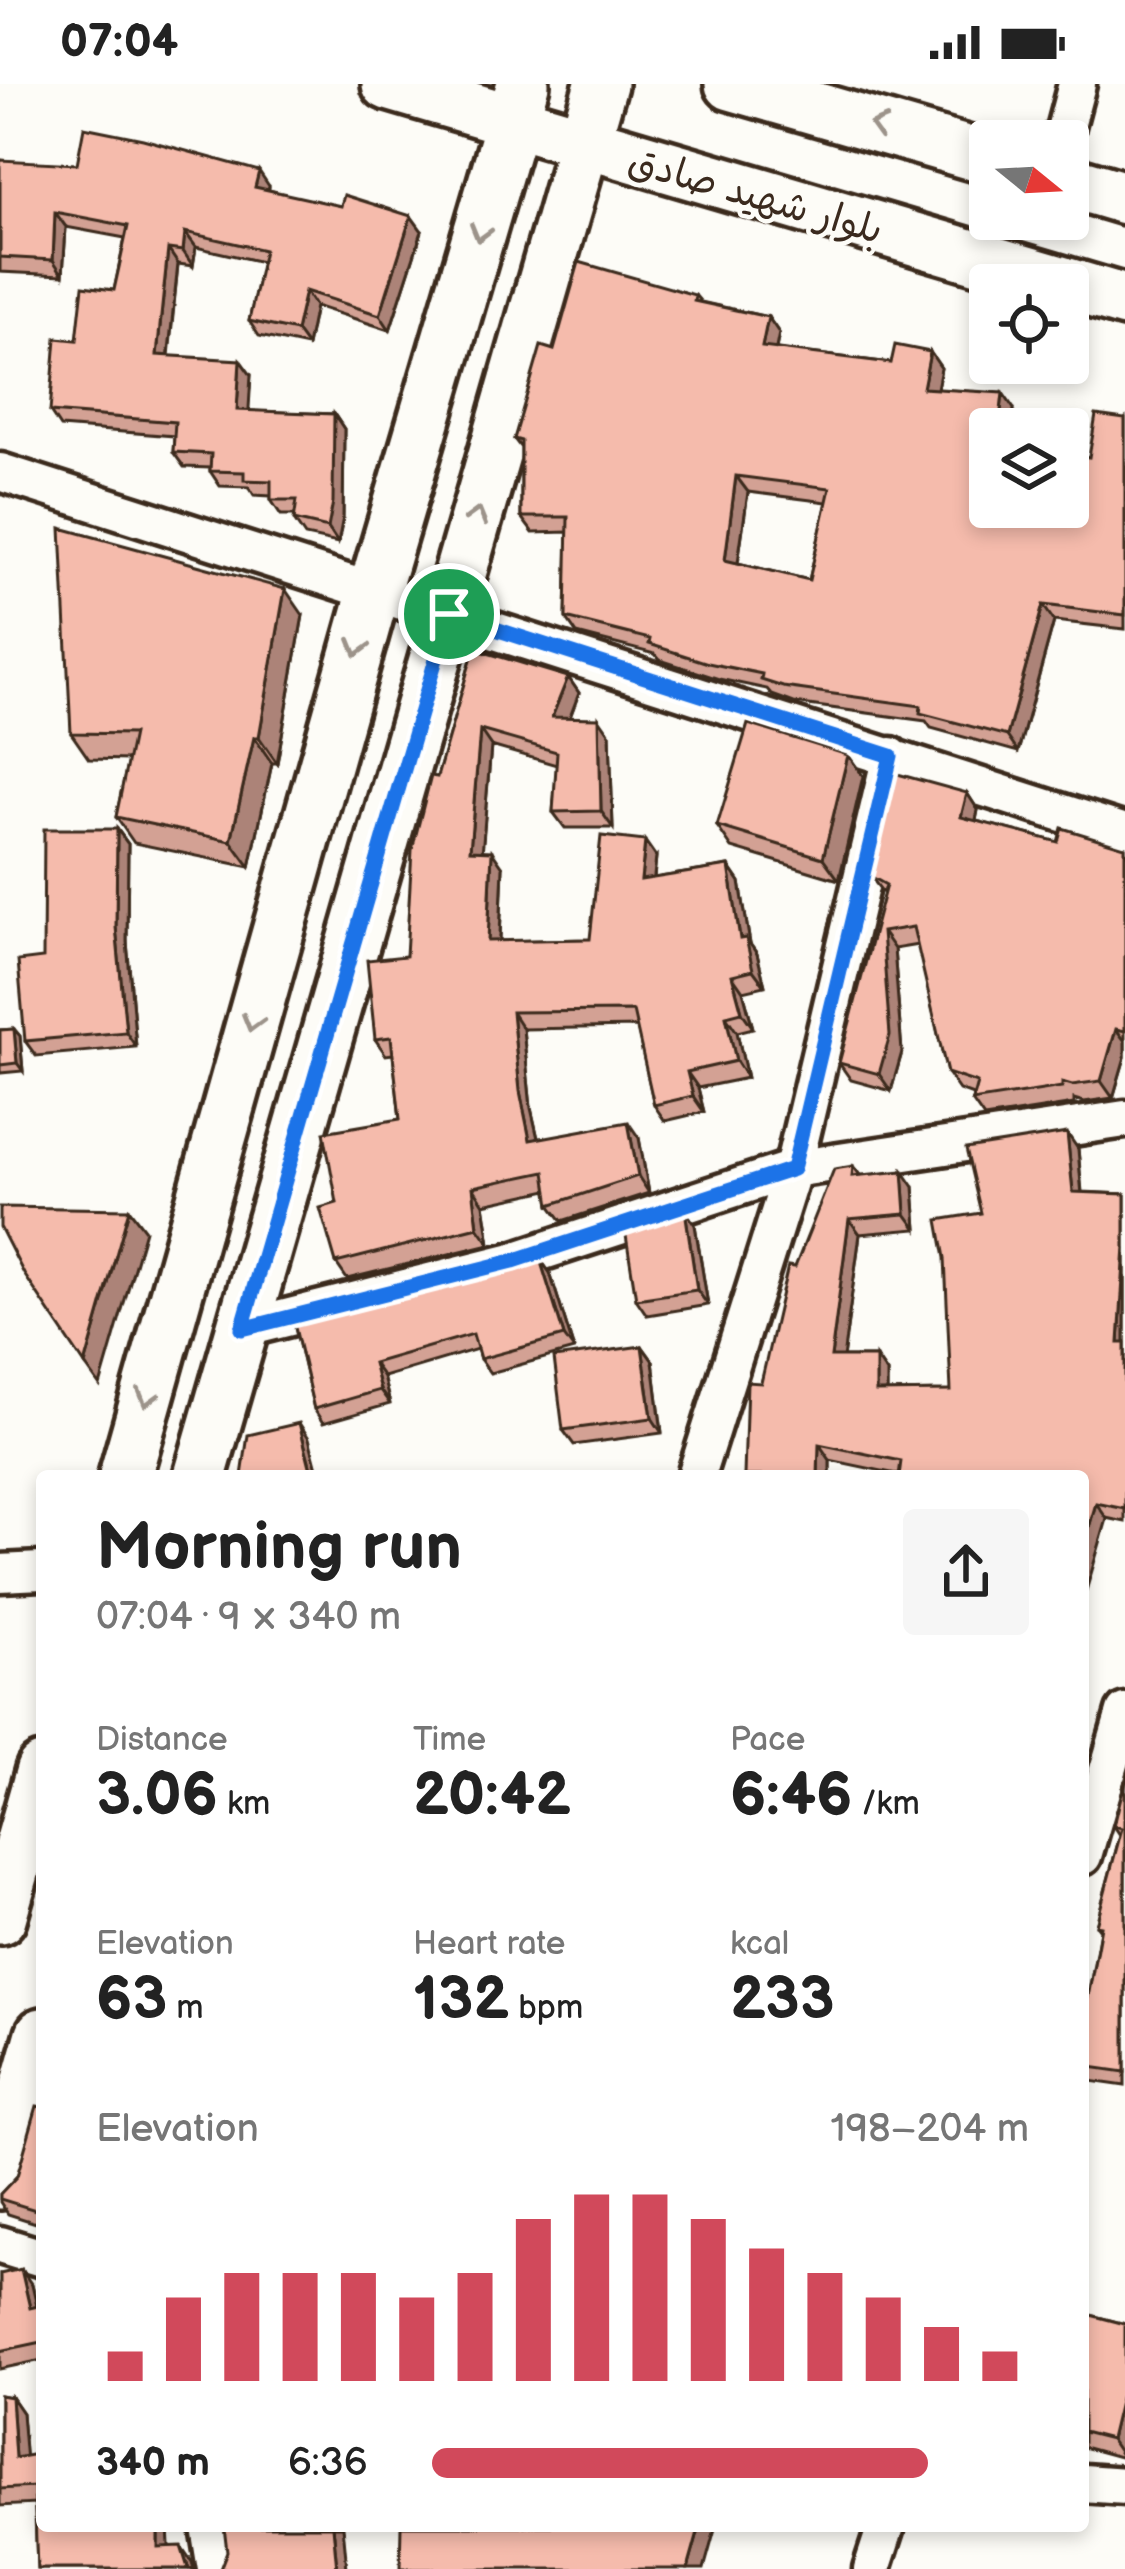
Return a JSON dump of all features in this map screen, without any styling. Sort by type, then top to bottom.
[{"type":"street","name":"بلوار شهید صادق","points":[[388,84],[518,102],[584,144],[1125,301]]},
{"type":"street","points":[[202,1470],[601,84]]},
{"type":"street","points":[[730,84],[969,153]]},
{"type":"street","points":[[1068,120],[1077,84]]},
{"type":"street","points":[[127,1470],[374,591],[518,102]]},
{"type":"street","points":[[1089,187],[1125,198]]},
{"type":"street","points":[[0,472],[1125,833]]},
{"type":"street","points":[[698,1470],[793,1169],[891,756]]},
{"type":"street","points":[[242,1329],[513,1261],[793,1169],[1125,1119]]},
{"type":"street","points":[[0,1574],[36,1571]]},
{"type":"street","points":[[1089,1835],[1125,1712]]},
{"type":"street","points":[[0,1918],[36,1791]]},
{"type":"street","points":[[0,2183],[36,2055]]},
{"type":"street","points":[[0,2246],[36,2256]]},
{"type":"street","points":[[1089,2483],[1125,2486]]},
{"type":"street","points":[[210,2532],[216,2569]]},
{"type":"street","points":[[872,2569],[884,2532]]},
{"type":"building","points":[[84,127],[259,171],[255,187],[341,206],[344,195],[411,216],[380,315],[305,291],[296,331],[249,321],[264,250],[185,232],[183,251],[168,249],[157,355],[240,360],[237,410],[334,414],[333,502],[328,528],[294,520],[297,500],[271,500],[271,481],[244,480],[244,472],[210,471],[211,454],[173,452],[175,422],[50,412],[56,338],[77,340],[83,286],[114,290],[128,226],[55,212],[53,260],[0,257],[0,160],[77,164]]},
{"type":"building","points":[[579,262],[695,295],[694,301],[768,317],[762,347],[891,363],[895,345],[930,352],[923,388],[1003,393],[1001,408],[969,408],[969,528],[1089,528],[1089,457],[1096,415],[1125,419],[1125,615],[1043,605],[1007,736],[920,713],[921,706],[783,687],[761,680],[762,674],[708,663],[649,644],[650,639],[566,618],[568,517],[521,517],[521,441],[514,439],[541,346],[554,350]],"holes":[[[736,476],[830,488],[809,580],[725,560]]]},
{"type":"building","points":[[61,528],[285,589],[259,737],[254,737],[231,841],[116,817],[133,734],[71,733]]},
{"type":"building","points":[[474,649],[568,677],[552,717],[599,718],[601,811],[553,812],[557,752],[480,730],[470,850],[492,851],[488,941],[590,939],[601,836],[645,841],[641,880],[729,866],[740,939],[746,938],[753,970],[732,975],[742,1012],[726,1016],[736,1061],[687,1072],[693,1096],[654,1105],[633,1011],[512,1012],[530,1140],[628,1122],[638,1176],[550,1205],[545,1172],[473,1187],[478,1227],[336,1263],[320,1208],[337,1203],[324,1132],[400,1119],[391,1037],[375,1039],[367,960],[406,956],[412,850],[431,776],[437,777]]},
{"type":"building","points":[[748,724],[848,755],[823,858],[717,826]]},
{"type":"building","points":[[894,773],[967,793],[961,817],[1058,842],[1062,828],[1125,847],[1125,1031],[1116,1029],[1101,1081],[1062,1082],[1062,1087],[972,1101],[977,1083],[947,1073],[913,927],[882,932],[890,1035],[879,1074],[839,1063],[886,885],[870,876]]},
{"type":"building","points":[[44,829],[117,829],[116,927],[126,1032],[25,1041],[18,961],[43,958]]},
{"type":"building","points":[[14,1029],[17,1063],[0,1065],[0,1030]]},
{"type":"building","points":[[1067,1133],[1073,1192],[1125,1194],[1119,1343],[1125,1343],[1125,1509],[1096,1503],[1089,1527],[1089,1470],[900,1470],[901,1461],[819,1444],[818,1470],[744,1470],[747,1382],[761,1383],[788,1266],[795,1267],[834,1169],[853,1166],[852,1176],[903,1171],[906,1214],[849,1219],[831,1357],[876,1357],[876,1392],[951,1391],[945,1258],[938,1220],[981,1213],[966,1149]]},
{"type":"building","points":[[0,1207],[129,1209],[85,1365],[24,1274],[0,1227]]},
{"type":"building","points":[[685,1210],[697,1290],[636,1299],[625,1229]]},
{"type":"building","points":[[540,1259],[564,1336],[480,1359],[473,1334],[373,1363],[380,1390],[314,1409],[294,1323]]},
{"type":"building","points":[[642,1346],[652,1418],[563,1430],[554,1358]]},
{"type":"building","points":[[299,1423],[311,1470],[243,1470],[248,1435]]},
{"type":"building","points":[[1125,1780],[1125,2072],[1089,2067],[1089,1992],[1101,1926],[1096,1925],[1122,1828],[1114,1826]]},
{"type":"building","points":[[36,2110],[36,2210],[0,2199],[17,2176]]},
{"type":"building","points":[[21,2269],[30,2308],[36,2306],[36,2343],[0,2351],[0,2274]]},
{"type":"building","points":[[1089,2315],[1125,2324],[1125,2377],[1110,2439],[1089,2434]]},
{"type":"building","points":[[0,2395],[11,2397],[15,2458],[36,2454],[36,2532],[158,2532],[158,2547],[181,2546],[191,2569],[37,2569],[34,2487],[0,2489]]},
{"type":"building","points":[[225,2532],[334,2532],[337,2569],[220,2569],[227,2551]]},
{"type":"building","points":[[401,2532],[698,2532],[688,2569],[400,2569]]},
{"type":"route","points":[[449,614],[891,756],[793,1169],[513,1261],[242,1329],[366,900],[449,614]]}]
